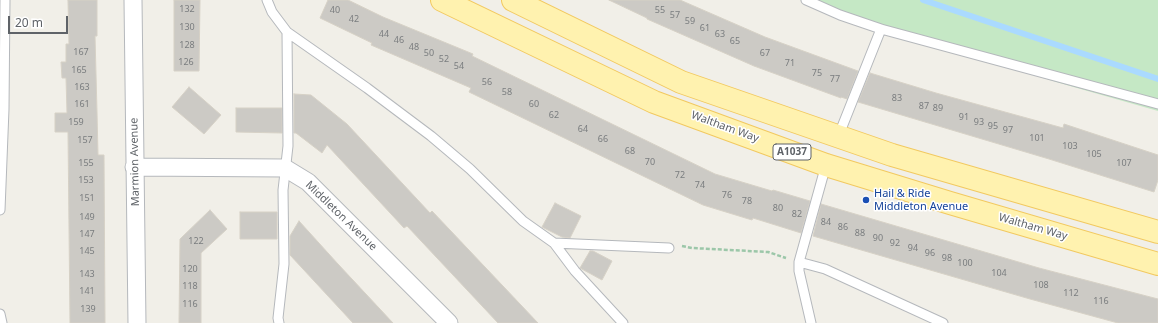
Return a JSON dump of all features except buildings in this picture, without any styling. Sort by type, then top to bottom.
[{"type":"main road","name":"Waltham Way","points":[[442,0],[624,86],[654,102],[826,165],[1158,264]]},
{"type":"main road","name":"A1037","points":[[513,0],[681,82],[892,155],[1158,232]]},
{"type":"main road","points":[[624,86],[635,60]]},
{"type":"main road","points":[[950,203],[959,175]]},
{"type":"street","name":"Marmion Avenue","points":[[133,0],[137,323]]},
{"type":"street","points":[[134,167],[285,168]]},
{"type":"street","name":"Middleton Avenue","points":[[285,168],[308,182],[448,323]]},
{"type":"lane","points":[[0,210],[4,109],[4,0]]},
{"type":"lane","points":[[267,0],[272,12],[287,32],[367,88],[431,136],[470,169],[523,222],[554,243],[575,271],[623,323]]},
{"type":"lane","points":[[806,0],[840,15],[881,29],[1158,104]]},
{"type":"lane","points":[[838,137],[881,29]]},
{"type":"lane","points":[[279,323],[278,318],[284,264],[283,190],[288,146],[287,32]]},
{"type":"lane","points":[[811,323],[799,271],[799,262],[826,165]]},
{"type":"lane","points":[[554,243],[669,248]]},
{"type":"lane","points":[[799,262],[825,269],[943,323]]},
{"type":"lane","points":[[0,314],[2,323]]},
{"type":"path","points":[[669,248],[678,245],[692,248],[768,252],[799,262]]},
{"type":"green space","points":[[800,0],[1158,0],[1158,111],[854,22]]},
{"type":"waterway","points":[[923,0],[1158,79]]},
{"type":"place","name":"Hail & Ride Middleton Avenue","points":[[866,200]]}]
